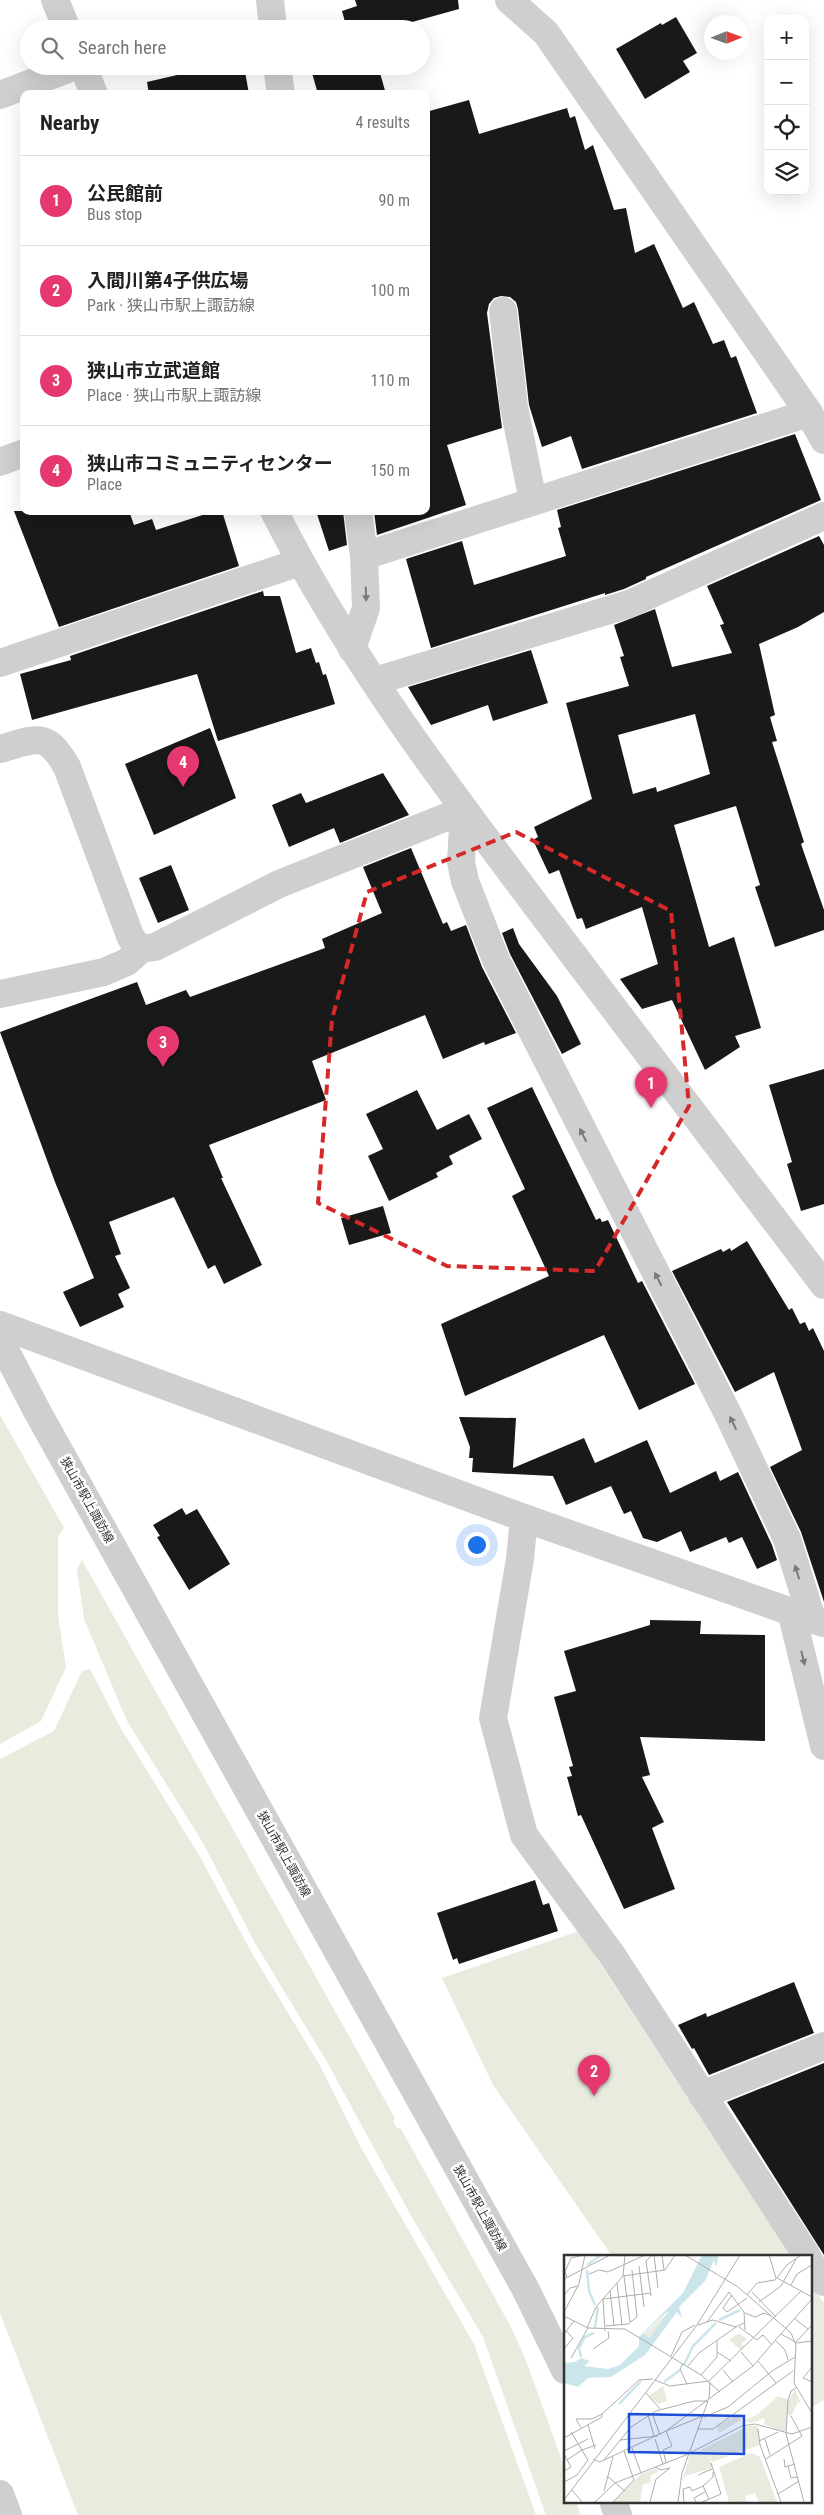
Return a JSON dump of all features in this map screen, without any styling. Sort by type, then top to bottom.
[{"type":"street","points":[[55,0],[63,20]]},
{"type":"street","points":[[270,0],[272,20]]},
{"type":"street","points":[[508,0],[546,33],[809,413],[824,440]]},
{"type":"street","points":[[0,96],[53,75]]},
{"type":"street","points":[[87,75],[92,90]]},
{"type":"street","points":[[278,75],[280,90]]},
{"type":"street","points":[[503,311],[514,407],[533,501]]},
{"type":"street","points":[[364,556],[809,413]]},
{"type":"street","points":[[0,462],[20,454]]},
{"type":"street","points":[[276,515],[300,562],[352,649],[464,810],[824,1286]]},
{"type":"street","points":[[352,649],[366,608],[364,556],[359,515]]},
{"type":"street","points":[[375,681],[629,604],[824,516]]},
{"type":"street","points":[[0,663],[300,562]]},
{"type":"street","points":[[0,749],[36,739],[46,741],[57,749],[67,767],[131,938],[141,949]]},
{"type":"street","points":[[0,994],[104,972],[127,962],[141,949],[163,943],[280,884],[464,810]]},
{"type":"street","points":[[464,810],[461,862],[465,881],[496,960],[728,1414],[787,1539],[809,1618],[824,1746]]},
{"type":"street","points":[[0,1325],[524,1518],[809,1618]]},
{"type":"street","name":"狭山市駅上諏訪線","points":[[0,1340],[42,1420],[511,2264],[564,2368]]},
{"type":"street","points":[[524,1518],[520,1559],[493,1718],[524,1835],[612,1954],[702,2095],[809,2255]]},
{"type":"street","points":[[702,2095],[824,2046]]},
{"type":"street","points":[[0,2494],[8,2515]]},
{"type":"street","points":[[614,2502],[618,2515]]},
{"type":"highlighted area","points":[[516,832],[671,911],[689,1106],[595,1271],[447,1266],[318,1203],[332,1019],[367,892]]},
{"type":"shaded area","points":[[0,1415],[64,1528],[58,1536],[58,1615],[66,1667],[41,1721],[0,1744]]},
{"type":"shaded area","points":[[82,1560],[395,2118],[393,2122],[397,2128],[401,2129],[511,2327],[525,2358],[564,2466],[564,2502],[576,2502],[581,2515],[546,2515],[483,2337],[410,2214],[327,2062],[255,1943],[203,1843],[127,1721],[84,1619],[77,1569]]},
{"type":"shaded area","points":[[90,1669],[120,1727],[199,1855],[253,1955],[319,2064],[360,2146],[474,2344],[536,2515],[78,2515],[0,2313],[0,1759],[54,1731],[82,1671]]},
{"type":"shaded area","points":[[579,1931],[790,2255],[611,2255],[493,2085],[442,1978]]},
{"type":"shaded area","points":[[812,2286],[824,2303],[824,2400],[812,2407]]},
{"type":"building","points":[[355,0],[458,0],[459,9],[419,20],[344,20],[342,11],[357,6]]},
{"type":"building","points":[[676,17],[697,53],[683,61],[690,72],[645,99],[616,49],[661,23],[662,25]]},
{"type":"building","points":[[177,75],[246,75],[248,90],[148,90],[147,82]]},
{"type":"building","points":[[313,75],[381,75],[385,90],[317,90]]},
{"type":"building","points":[[469,100],[479,134],[567,108],[570,118],[575,116],[585,150],[593,145],[614,210],[626,208],[635,253],[654,244],[683,308],[694,302],[713,344],[724,340],[731,358],[736,356],[757,413],[582,469],[571,436],[542,447],[529,405],[516,302],[510,297],[501,296],[494,298],[489,304],[487,313],[502,428],[447,445],[466,505],[377,535],[374,515],[430,515],[430,111]]},
{"type":"building","points":[[795,434],[821,500],[646,577],[646,579],[624,589],[605,595],[605,593],[431,648],[406,559],[462,541],[474,585],[566,556],[558,528],[561,527],[557,510]]},
{"type":"building","points":[[14,511],[20,511],[20,515],[130,515],[134,525],[152,519],[156,530],[203,515],[223,515],[239,566],[59,627]]},
{"type":"building","points":[[317,515],[343,515],[347,545],[329,551]]},
{"type":"building","points":[[819,536],[824,545],[824,612],[798,627],[759,644],[775,715],[770,717],[777,741],[772,742],[804,842],[801,844],[824,910],[824,930],[775,947],[755,887],[760,885],[736,806],[674,825],[709,947],[734,937],[761,1028],[735,1036],[740,1047],[705,1070],[672,1000],[642,1009],[620,979],[658,964],[642,907],[586,929],[582,918],[577,919],[559,870],[549,874],[533,840],[538,837],[534,827],[592,799],[566,703],[629,686],[620,657],[624,656],[614,625],[655,609],[672,667],[732,653],[720,625],[724,624],[707,586]],"holes":[[[695,714],[710,774],[657,792],[656,787],[633,794],[618,735]]]},
{"type":"building","points":[[263,591],[264,596],[280,596],[296,653],[311,648],[316,663],[319,662],[323,675],[326,674],[335,704],[218,741],[197,674],[32,720],[20,674],[71,660],[70,656]]},
{"type":"building","points":[[531,650],[548,703],[493,721],[488,705],[431,725],[408,687]]},
{"type":"building","points":[[210,728],[236,798],[154,835],[125,764]]},
{"type":"building","points":[[383,773],[409,815],[340,843],[334,828],[289,847],[272,805],[301,793],[306,803]]},
{"type":"building","points":[[411,848],[443,924],[447,922],[451,931],[466,925],[482,967],[516,1033],[485,1045],[484,1042],[443,1059],[425,1015],[312,1061],[326,1100],[209,1145],[223,1178],[221,1178],[262,1265],[224,1284],[215,1265],[208,1269],[174,1197],[109,1222],[121,1254],[115,1256],[130,1288],[118,1294],[124,1307],[80,1327],[63,1292],[94,1278],[55,1182],[0,1032],[137,982],[146,1005],[186,990],[190,997],[325,948],[322,939],[382,913],[363,867]]},
{"type":"building","points":[[171,865],[189,910],[158,923],[139,878]]},
{"type":"building","points":[[513,928],[519,944],[557,996],[581,1044],[562,1054],[510,954],[502,933]]},
{"type":"building","points":[[824,1069],[824,1204],[801,1211],[787,1164],[792,1162],[769,1085]]},
{"type":"building","points":[[532,1087],[596,1220],[600,1218],[602,1222],[608,1220],[638,1283],[642,1281],[695,1384],[639,1410],[604,1335],[465,1396],[441,1324],[549,1276],[512,1196],[525,1189],[487,1108]]},
{"type":"building","points":[[417,1090],[437,1130],[469,1114],[482,1139],[449,1156],[453,1164],[436,1173],[438,1177],[389,1201],[368,1156],[383,1149],[366,1114]]},
{"type":"building","points":[[383,1206],[391,1233],[349,1245],[341,1218]]},
{"type":"building","points":[[747,1241],[789,1310],[792,1308],[800,1324],[805,1322],[809,1331],[813,1328],[824,1351],[824,1602],[801,1532],[770,1467],[802,1450],[774,1372],[735,1392],[672,1271],[721,1249],[723,1252],[730,1248],[731,1251]]},
{"type":"building","points":[[459,1417],[516,1418],[513,1468],[584,1438],[595,1463],[647,1440],[670,1493],[716,1471],[720,1481],[738,1472],[772,1545],[777,1560],[757,1569],[742,1537],[729,1543],[726,1537],[690,1552],[681,1531],[657,1542],[643,1538],[631,1511],[624,1514],[611,1486],[566,1505],[553,1476],[472,1472],[473,1458],[469,1458],[470,1447]]},
{"type":"building","points":[[182,1508],[186,1515],[197,1509],[230,1564],[189,1590],[157,1537],[160,1536],[153,1525]]},
{"type":"building","points":[[650,1620],[701,1621],[700,1634],[765,1635],[765,1741],[640,1737],[650,1775],[642,1777],[664,1822],[652,1828],[675,1889],[624,1909],[581,1815],[578,1816],[567,1777],[572,1776],[569,1767],[573,1766],[554,1697],[576,1691],[564,1651],[650,1625]]},
{"type":"building","points":[[535,1880],[543,1905],[549,1903],[558,1931],[459,1964],[457,1958],[453,1960],[437,1913]]},
{"type":"building","points":[[794,1982],[814,2033],[709,2075],[678,2025],[706,2013],[707,2017]]},
{"type":"building","points":[[824,2063],[824,2255],[727,2102]]},
{"type":"place","name":"狭山市コミュニティセンター","points":[[183,787]]},
{"type":"place","name":"狭山市立武道館","points":[[163,1067]]},
{"type":"place","name":"公民館前","points":[[651,1108]]},
{"type":"place","name":"入間川第4子供広場","points":[[594,2096]]}]
